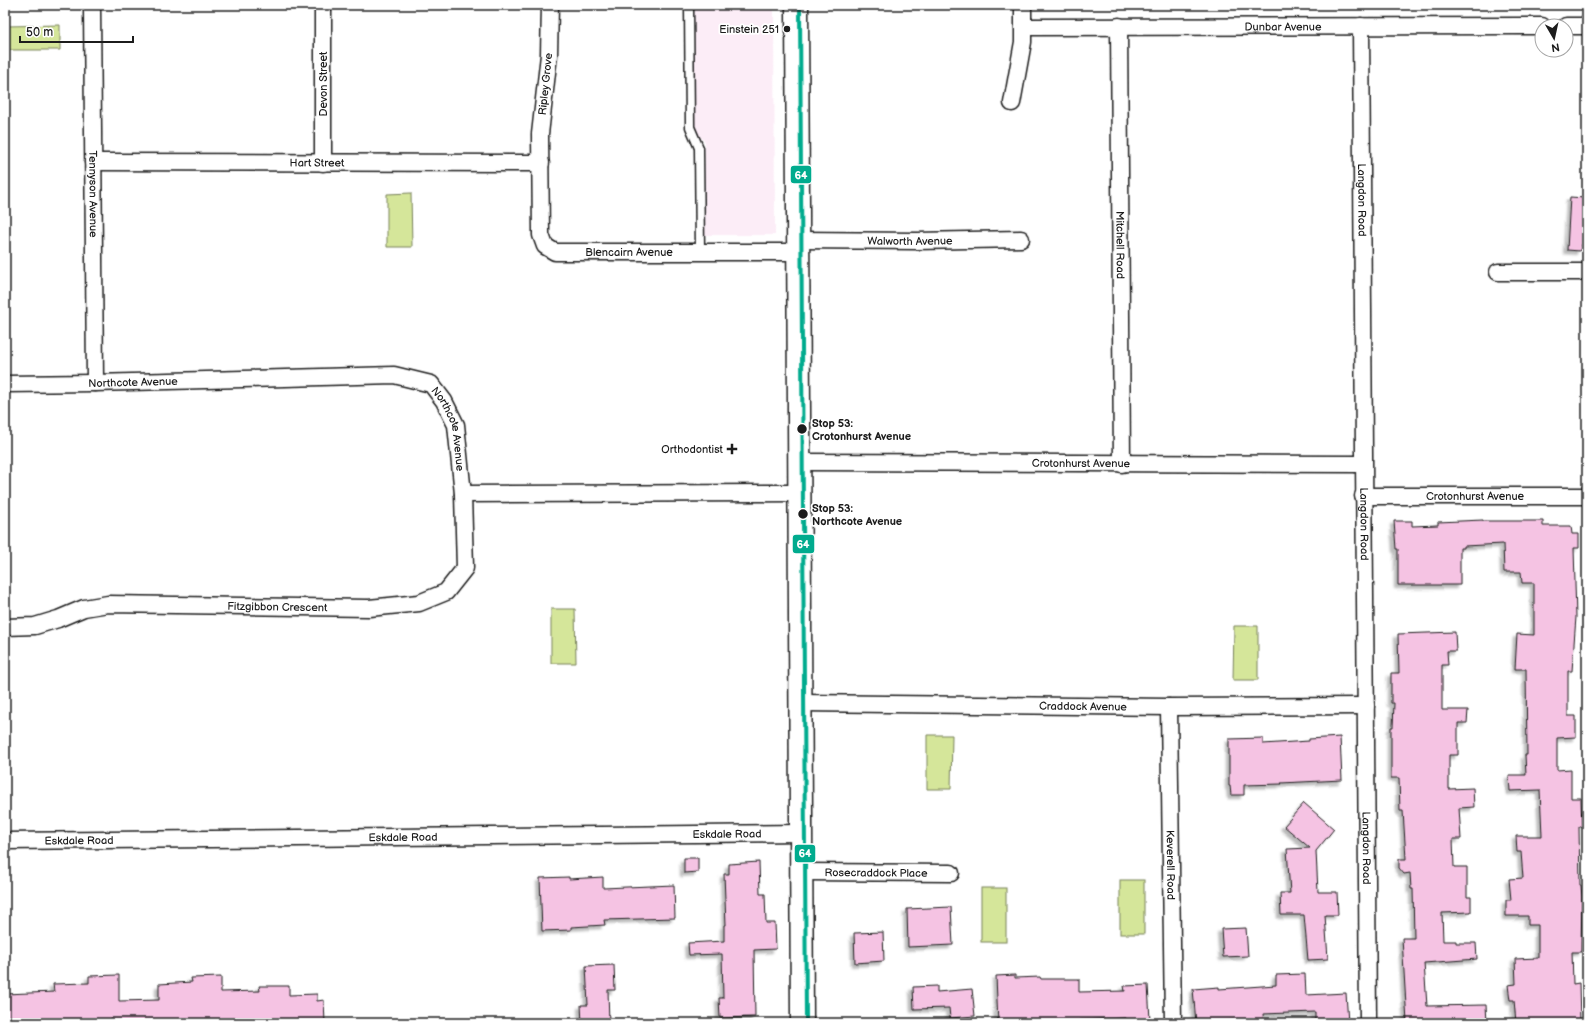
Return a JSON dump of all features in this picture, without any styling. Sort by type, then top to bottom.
[{"type":"main road","points":[[797,5],[802,1023]]},
{"type":"street","name":"Tennyson Avenue","points":[[92,5],[94,383]]},
{"type":"street","name":"Devon Street","points":[[323,5],[323,163]]},
{"type":"street","name":"Ripley Grove","points":[[541,163],[541,121],[549,55],[550,5]]},
{"type":"street","points":[[1012,103],[1021,55],[1023,5]]},
{"type":"street","name":"Mitchell Road","points":[[1119,26],[1122,464]]},
{"type":"street","name":"Langdon Road","points":[[1361,26],[1363,496],[1368,1023]]},
{"type":"street","name":"Dunbar Avenue","points":[[1023,27],[1534,26]]},
{"type":"street","points":[[1574,26],[1587,26]]},
{"type":"street","name":"Hart Street","points":[[93,162],[541,163]]},
{"type":"street","name":"Blencairn Avenue","points":[[541,163],[541,235],[545,246],[550,250],[561,252],[700,252],[798,246]]},
{"type":"street","name":"Walworth Avenue","points":[[798,246],[917,241],[1021,240]]},
{"type":"street","points":[[1498,272],[1587,272]]},
{"type":"street","name":"Northcote Avenue","points":[[5,384],[394,375],[431,384],[444,401],[456,425],[464,494]]},
{"type":"street","name":"Crotonhurst Avenue","points":[[799,462],[1363,464]]},
{"type":"street","points":[[464,494],[800,493]]},
{"type":"street","name":"Fitzgibbon Crescent","points":[[5,626],[35,626],[58,619],[84,608],[108,604],[369,608],[418,603],[446,592],[465,568],[464,494]]},
{"type":"street","name":"Crotonhurst Avenue","points":[[1363,496],[1587,496]]},
{"type":"street","name":"Craddock Avenue","points":[[801,703],[1168,707],[1366,706]]},
{"type":"street","name":"Keverell Road","points":[[1168,707],[1173,1023]]},
{"type":"street","name":"Eskdale Road","points":[[5,842],[801,833]]},
{"type":"street","name":"Rosecraddock Place","points":[[802,872],[951,873]]},
{"type":"lane","points":[[689,5],[690,127],[699,148],[700,252]]},
{"type":"shaded area","points":[[692,5],[774,5],[775,235],[704,235],[705,142],[692,127]]},
{"type":"green space","points":[[60,25],[60,50],[6,50],[6,26]]},
{"type":"green space","points":[[411,193],[412,247],[387,247],[387,194]]},
{"type":"green space","points":[[551,609],[575,609],[576,663],[551,663]]},
{"type":"green space","points":[[1234,626],[1258,626],[1258,680],[1233,680]]},
{"type":"green space","points":[[927,735],[952,735],[951,789],[927,789]]},
{"type":"green space","points":[[1120,880],[1144,880],[1144,934],[1120,934]]},
{"type":"green space","points":[[981,888],[1006,888],[1006,942],[981,942]]},
{"type":"building","points":[[1570,197],[1585,198],[1587,246],[1581,245],[1580,251],[1567,250]]},
{"type":"building","points":[[1483,520],[1543,521],[1543,526],[1571,526],[1572,534],[1579,534],[1579,548],[1574,548],[1576,617],[1572,671],[1568,671],[1568,716],[1576,716],[1576,737],[1557,738],[1557,770],[1571,769],[1571,798],[1581,798],[1582,827],[1579,827],[1580,885],[1582,897],[1581,952],[1572,952],[1573,984],[1579,983],[1580,1023],[1516,1023],[1514,1000],[1510,1000],[1508,985],[1516,984],[1515,959],[1538,958],[1538,925],[1528,925],[1528,916],[1506,916],[1506,900],[1511,900],[1509,879],[1523,878],[1521,852],[1517,852],[1516,836],[1542,836],[1540,790],[1510,791],[1509,775],[1526,775],[1526,669],[1515,669],[1517,634],[1534,635],[1534,583],[1522,583],[1521,572],[1504,572],[1503,544],[1464,546],[1464,548],[1460,548],[1460,585],[1398,585],[1398,549],[1396,549],[1394,521],[1412,521],[1412,526],[1438,525],[1438,522]]},
{"type":"building","points":[[1455,632],[1456,651],[1447,651],[1448,665],[1442,665],[1442,710],[1468,710],[1467,723],[1458,723],[1458,755],[1449,755],[1449,789],[1473,788],[1474,807],[1459,808],[1461,839],[1453,839],[1454,867],[1467,867],[1467,897],[1471,897],[1471,912],[1442,913],[1443,941],[1456,941],[1456,943],[1476,943],[1477,959],[1424,963],[1427,1006],[1486,1005],[1487,1023],[1407,1023],[1402,938],[1414,938],[1413,889],[1411,889],[1410,873],[1404,874],[1399,868],[1399,859],[1406,859],[1403,811],[1400,811],[1399,778],[1391,778],[1391,727],[1393,727],[1394,703],[1391,703],[1391,673],[1399,673],[1398,634]]},
{"type":"building","points":[[1340,737],[1342,780],[1244,785],[1244,795],[1231,795],[1229,786],[1229,739],[1263,738],[1263,744]]},
{"type":"building","points":[[1304,803],[1334,829],[1316,851],[1318,892],[1337,892],[1338,915],[1325,915],[1328,959],[1308,960],[1304,915],[1281,915],[1280,893],[1290,893],[1287,849],[1310,848],[1284,826]]},
{"type":"building","points":[[684,858],[698,858],[698,872],[684,873]]},
{"type":"building","points":[[759,862],[760,894],[765,894],[766,923],[775,923],[776,949],[754,950],[755,1017],[720,1018],[719,998],[723,998],[722,954],[689,955],[688,943],[724,941],[724,925],[726,925],[724,874],[729,874],[729,864]]},
{"type":"building","points":[[569,877],[569,879],[603,877],[603,888],[674,885],[675,918],[604,920],[605,925],[571,927],[571,930],[542,931],[540,878]]},
{"type":"building","points":[[951,907],[953,945],[908,947],[907,909]]},
{"type":"building","points":[[1246,928],[1248,956],[1223,957],[1221,929]]},
{"type":"building","points":[[883,932],[884,961],[855,963],[854,933]]},
{"type":"building","points":[[614,965],[615,990],[608,990],[609,1023],[582,1023],[581,1005],[588,1005],[586,966]]},
{"type":"building","points":[[1305,974],[1306,995],[1346,993],[1348,1023],[1315,1023],[1315,1012],[1263,1014],[1264,1023],[1234,1023],[1234,1020],[1196,1023],[1193,989],[1219,987],[1219,989],[1276,985],[1276,975]]},
{"type":"building","points":[[119,975],[119,1001],[159,1000],[159,984],[192,982],[191,978],[221,977],[221,992],[260,991],[259,986],[289,986],[289,995],[317,994],[317,1001],[324,1000],[325,1023],[5,1023],[5,994],[54,992],[53,984],[89,983],[89,976]]},
{"type":"building","points":[[1015,975],[1015,978],[1040,977],[1041,979],[1079,979],[1079,992],[1125,991],[1124,986],[1148,985],[1150,1020],[1126,1021],[1126,1018],[998,1023],[996,976]]},
{"type":"building","points":[[937,986],[937,992],[972,989],[975,1016],[950,1018],[949,1008],[914,1009],[913,987]]},
{"type":"transit line","name":"64","points":[[800,5],[806,1023]]},
{"type":"place","name":"Einstein 251","points":[[787,29]]},
{"type":"place","name":"Stop 53: Crotonhurst Avenue","points":[[802,429]]},
{"type":"place","name":"Orthodontist","points":[[732,449]]},
{"type":"place","name":"Stop 53: Northcote Avenue","points":[[803,514]]}]
